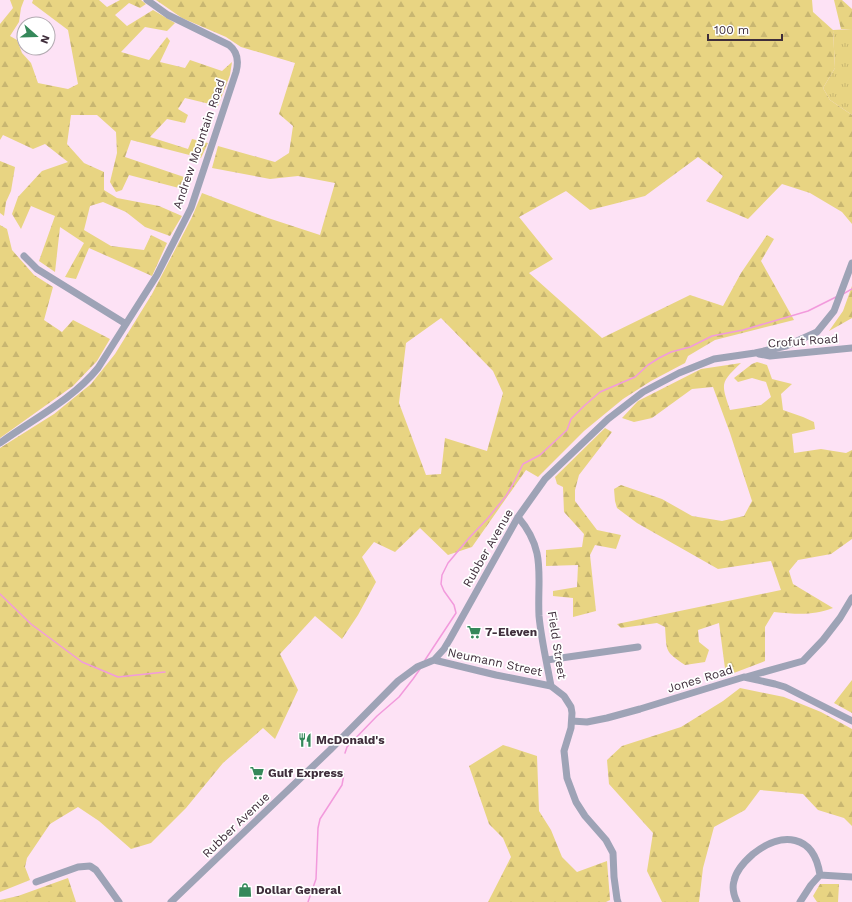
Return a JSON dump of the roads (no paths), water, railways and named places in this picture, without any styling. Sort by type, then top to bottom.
[{"type":"street","name":"Andrew Mountain Road","points":[[0,443],[51,408],[87,380],[104,360],[157,275],[191,208],[238,61],[235,51],[228,45],[168,15],[147,0]]},
{"type":"street","points":[[24,256],[36,269],[126,324]]},
{"type":"street","name":"Rubber Avenue","points":[[171,902],[330,750],[398,681],[417,667],[433,661],[450,639],[518,517],[545,479],[608,419],[643,392],[679,373],[714,359],[755,353],[786,346],[817,332],[834,311],[852,263]]},
{"type":"street","name":"Crofut Road","points":[[755,353],[770,356],[852,348]]},
{"type":"street","name":"Field Street","points":[[518,517],[531,534],[540,566],[540,617],[552,686],[568,701],[572,713],[572,722],[564,751],[567,778],[576,802],[585,816],[606,840],[613,853],[614,877],[618,902]]},
{"type":"street","points":[[744,677],[803,661],[823,640],[852,598]]},
{"type":"street","points":[[547,660],[638,647]]},
{"type":"street","name":"Neumann Street","points":[[433,661],[552,686]]},
{"type":"street","name":"Jones Road","points":[[572,722],[587,722],[607,718],[744,677],[785,687],[852,721]]},
{"type":"street","points":[[737,902],[734,891],[734,882],[737,873],[744,862],[766,845],[777,840],[787,839],[797,841],[807,846],[814,854],[820,875]]},
{"type":"street","points":[[36,882],[78,867],[90,866],[96,870],[119,902]]},
{"type":"street","points":[[820,875],[852,877]]},
{"type":"street","points":[[800,902],[811,885],[820,875]]},
{"type":"waterway","points":[[843,294],[852,289]]},
{"type":"waterway","points":[[425,660],[456,613],[454,605],[441,584],[442,575],[448,563],[506,496],[523,464],[540,455],[567,430],[571,419],[584,406],[600,392],[635,377],[648,365],[671,352],[690,347],[712,336],[743,330],[808,311],[836,297]]},
{"type":"waterway","points":[[0,594],[31,624],[82,662],[118,677],[165,672]]},
{"type":"waterway","points":[[345,753],[347,747],[377,716],[399,697],[420,669]]},
{"type":"waterway","points":[[308,902],[316,879],[318,828],[320,819],[342,785],[344,774]]},
{"type":"place","name":"7-Eleven","points":[[474,632]]},
{"type":"place","name":"McDonald's","points":[[305,740]]},
{"type":"place","name":"Gulf Express","points":[[257,773]]},
{"type":"place","name":"Dollar General","points":[[245,890]]}]
